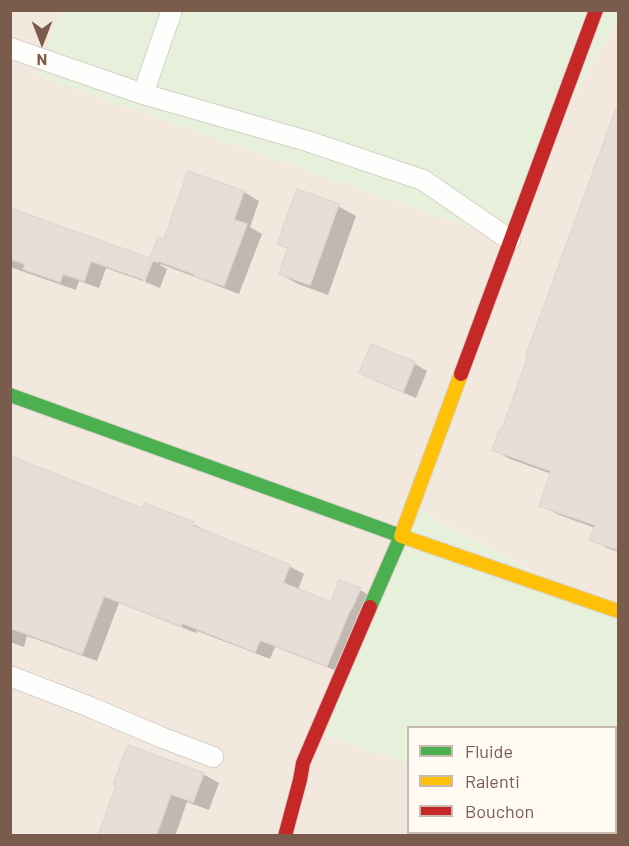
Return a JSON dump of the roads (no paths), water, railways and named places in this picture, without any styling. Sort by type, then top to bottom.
[{"type":"street","points":[[143,94],[172,10]]},
{"type":"street","points":[[285,836],[303,763],[401,536],[596,10]]},
{"type":"street","points":[[10,48],[143,94],[307,141],[423,180],[510,240]]},
{"type":"street","points":[[10,395],[401,536],[618,611]]},
{"type":"street","points":[[10,676],[213,757]]}]
